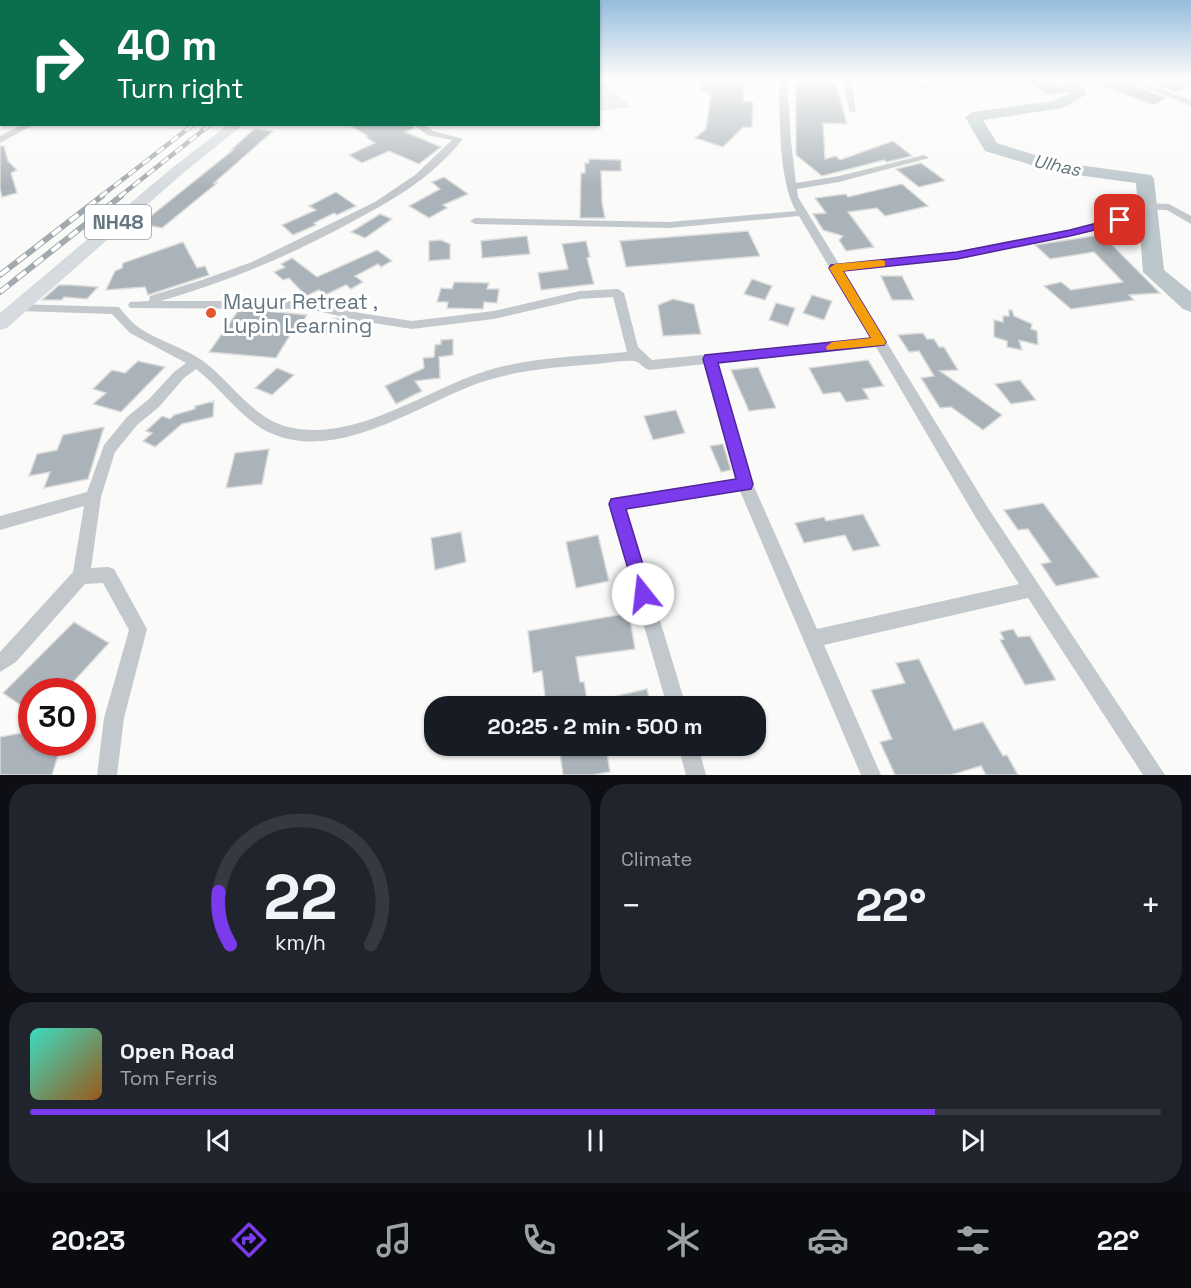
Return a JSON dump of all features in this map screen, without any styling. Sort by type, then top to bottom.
[{"type":"highway","name":"NH48","points":[[0,308],[221,126]]},
{"type":"highway","name":"NH48","points":[[0,323],[177,171],[235,126]]},
{"type":"street","points":[[785,115],[793,197],[982,513],[1155,775]]},
{"type":"street","points":[[0,140],[27,126]]},
{"type":"street","points":[[19,307],[115,310],[205,285],[242,271],[323,234],[402,191],[435,164],[458,139],[430,133],[420,126]]},
{"type":"street","points":[[792,187],[839,179],[924,158]]},
{"type":"street","points":[[835,268],[957,255],[1070,233],[1120,220],[1136,206],[1169,207],[1191,221]]},
{"type":"street","points":[[475,221],[669,225],[803,213]]},
{"type":"street","points":[[134,305],[310,305],[360,317],[412,325],[494,315],[580,295],[618,293],[632,349],[649,365],[879,342]]},
{"type":"street","points":[[115,310],[132,329],[196,362],[257,417],[287,433],[313,435],[336,433],[380,421],[444,392],[494,373],[543,364],[639,356]]},
{"type":"street","points":[[710,359],[745,484],[871,775]]},
{"type":"street","points":[[0,663],[10,656],[81,576],[93,497],[109,449],[132,421],[154,403],[179,375],[196,362]]},
{"type":"street","points":[[673,696],[617,504],[745,484]]},
{"type":"street","points":[[0,523],[93,497]]},
{"type":"street","points":[[81,576],[108,574],[138,629],[114,718],[106,775]]},
{"type":"street","points":[[812,639],[1032,589]]},
{"type":"street","points":[[690,756],[696,775]]},
{"type":"building","points":[[708,115],[752,115],[752,128],[743,127],[723,147],[695,138],[706,129]]},
{"type":"building","points":[[796,115],[845,115],[847,124],[823,123],[825,159],[836,156],[840,160],[893,141],[912,156],[887,162],[884,160],[822,176],[796,155]]},
{"type":"building","points":[[350,126],[412,126],[414,128],[405,132],[441,147],[419,164],[389,151],[362,163],[349,155],[375,143],[366,137],[368,136]]},
{"type":"building","points":[[254,129],[273,131],[214,183],[217,183],[162,228],[141,224],[233,150],[231,150]]},
{"type":"building","points":[[0,146],[4,146],[8,161],[17,170],[11,173],[17,193],[2,197],[0,188]]},
{"type":"building","points":[[589,159],[621,160],[621,171],[601,171],[605,218],[580,218],[581,173],[585,173],[585,163],[589,163]]},
{"type":"building","points":[[921,163],[944,181],[919,187],[896,169]]},
{"type":"building","points":[[444,177],[468,194],[443,205],[447,208],[429,218],[409,206],[440,189],[432,182]]},
{"type":"building","points":[[902,184],[928,206],[885,216],[877,208],[848,212],[874,247],[846,251],[839,240],[843,236],[823,230],[813,214],[826,213],[815,198],[846,194],[848,197]]},
{"type":"building","points":[[336,192],[356,206],[337,215],[334,213],[314,223],[316,225],[293,235],[282,225],[316,210],[309,206]]},
{"type":"building","points":[[380,214],[392,219],[365,238],[351,232]]},
{"type":"building","points":[[748,231],[760,256],[626,267],[620,241]]},
{"type":"building","points":[[527,236],[530,254],[482,258],[481,241]]},
{"type":"building","points":[[1103,236],[1160,293],[1129,295],[1134,300],[1071,309],[1044,286],[1061,282],[1071,290],[1123,282],[1094,252],[1050,259],[1035,245]]},
{"type":"building","points":[[441,240],[450,244],[450,259],[429,261],[429,241]]},
{"type":"building","points":[[586,241],[590,257],[587,258],[594,284],[541,290],[538,273],[568,269],[562,244]]},
{"type":"building","points":[[183,242],[197,268],[205,266],[209,275],[148,295],[145,287],[106,290],[115,271],[122,268],[123,263]]},
{"type":"building","points":[[377,250],[392,261],[381,267],[378,264],[355,276],[363,282],[351,289],[346,285],[325,295],[319,290],[306,296],[289,278],[283,280],[274,272],[285,267],[281,264],[292,258],[317,277]]},
{"type":"building","points":[[881,276],[902,276],[914,300],[892,300]]},
{"type":"building","points":[[752,279],[772,286],[765,300],[744,294]]},
{"type":"building","points":[[454,282],[489,283],[487,289],[499,289],[497,303],[484,302],[483,309],[447,308],[448,302],[437,302],[441,288],[452,289]]},
{"type":"building","points":[[59,285],[98,287],[87,299],[64,297],[62,300],[42,300]]},
{"type":"building","points":[[812,295],[832,301],[824,320],[803,313]]},
{"type":"building","points":[[673,299],[694,304],[701,334],[663,336],[658,305]]},
{"type":"building","points":[[776,303],[795,308],[788,326],[769,320]]},
{"type":"building","points":[[1009,310],[1012,310],[1014,316],[1032,324],[1031,329],[1037,331],[1038,345],[1019,340],[1022,350],[1007,347],[1007,341],[994,337],[994,320],[1003,322],[1003,316],[1009,316]]},
{"type":"building","points":[[238,311],[307,315],[296,333],[292,332],[276,358],[209,352]]},
{"type":"building","points":[[337,318],[359,323],[324,335],[319,323]]},
{"type":"building","points":[[923,333],[927,339],[934,339],[939,347],[944,347],[958,370],[940,371],[1002,415],[983,430],[951,407],[940,408],[921,378],[934,376],[919,351],[909,352],[898,335]]},
{"type":"building","points":[[453,339],[453,355],[439,357],[440,378],[415,381],[422,391],[396,404],[385,386],[424,368],[423,358],[434,357],[435,345],[441,344],[441,340]]},
{"type":"building","points":[[868,360],[884,386],[863,389],[869,399],[846,402],[840,392],[823,394],[809,368]]},
{"type":"building","points":[[138,361],[165,367],[121,412],[93,404],[106,393],[93,389],[112,370],[125,373]]},
{"type":"building","points":[[758,367],[776,408],[749,411],[731,370]]},
{"type":"building","points":[[277,368],[294,375],[272,395],[255,388]]},
{"type":"building","points":[[1020,380],[1036,400],[1011,404],[995,384]]},
{"type":"building","points":[[214,401],[213,417],[182,424],[155,447],[143,441],[152,433],[146,431],[162,416],[170,419],[174,415],[195,409],[195,406]]},
{"type":"building","points":[[676,410],[685,433],[653,440],[644,416]]},
{"type":"building","points":[[104,427],[88,479],[44,488],[50,472],[29,476],[37,454],[57,450],[63,435]]},
{"type":"building","points":[[723,444],[731,470],[721,472],[710,446]]},
{"type":"building","points":[[269,449],[262,484],[226,488],[235,453]]},
{"type":"building","points":[[1043,503],[1099,577],[1056,586],[1041,564],[1051,562],[1028,529],[1018,530],[1004,510]]},
{"type":"building","points":[[863,514],[880,546],[853,551],[845,535],[804,543],[795,523],[824,517],[826,521]]},
{"type":"building","points":[[461,532],[466,562],[435,570],[431,538]]},
{"type":"building","points":[[598,535],[609,581],[576,588],[566,542]]},
{"type":"building","points":[[629,613],[635,649],[576,657],[580,682],[584,682],[586,696],[545,696],[542,671],[533,673],[528,631]]},
{"type":"building","points":[[74,622],[109,643],[77,678],[18,678]]},
{"type":"building","points":[[1013,629],[1018,637],[1030,636],[1056,680],[1025,685],[1000,640],[1004,639],[1000,632]]},
{"type":"building","points":[[919,659],[954,730],[983,722],[1003,756],[1007,755],[1018,775],[986,775],[981,766],[951,775],[895,775],[880,742],[892,739],[871,690],[905,683],[896,663]]},
{"type":"building","points":[[18,678],[18,703],[3,693]]},
{"type":"building","points":[[647,689],[649,696],[616,696]]},
{"type":"building","points":[[18,734],[18,756],[58,756],[52,775],[0,775],[0,737]]},
{"type":"building","points":[[560,756],[608,756],[610,772],[592,775],[563,775]]},
{"type":"waterway","name":"Ulhas","points":[[986,115],[973,117],[991,147],[1055,167],[1145,179],[1154,272],[1191,304]]},
{"type":"railway","points":[[100,197],[191,126]]},
{"type":"railway","points":[[119,197],[208,126]]},
{"type":"railway","points":[[0,275],[102,196]]},
{"type":"railway","points":[[0,292],[121,196]]},
{"type":"slow traffic","points":[[832,347],[879,342],[835,268],[881,263]]},
{"type":"place","name":"Mayur Retreat , Lupin Learning","points":[[211,313]]},
{"type":"route","points":[[643,594],[617,504],[745,484],[710,359],[879,342],[835,268],[957,255],[1070,233],[1120,220]]}]
